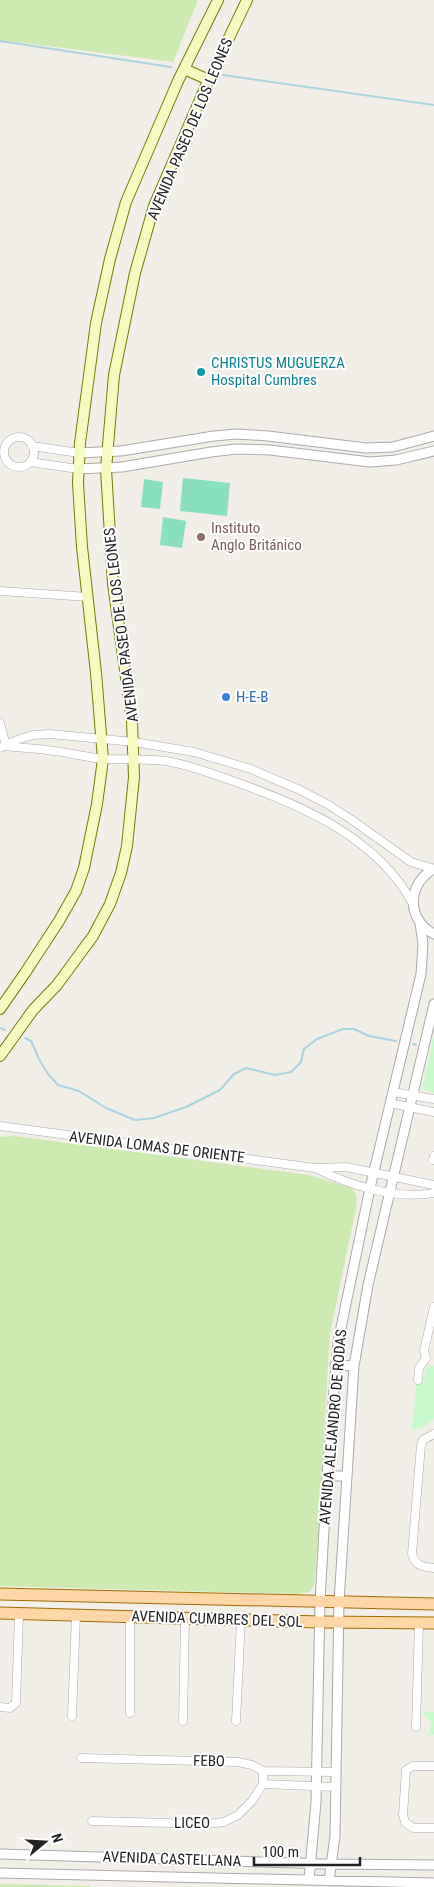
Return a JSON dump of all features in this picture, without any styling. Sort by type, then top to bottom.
[{"type":"main road","name":"AVENIDA PASEO DE LOS LEONES","points":[[0,1009],[25,973],[76,891],[84,868],[103,759],[82,547],[78,469],[96,323],[110,259],[126,202],[184,69],[218,0]]},
{"type":"main road","name":"AVENIDA PASEO DE LOS LEONES","points":[[0,1056],[33,1010],[57,985],[93,936],[110,904],[121,872],[127,846],[134,777],[134,742],[113,584],[106,469],[114,375],[135,273],[154,206],[209,80],[247,0]]},
{"type":"main road","points":[[241,14],[255,0]]},
{"type":"main road","points":[[184,69],[209,80]]},
{"type":"main road","name":"AVENIDA CUMBRES DEL SOL","points":[[0,1594],[434,1604]]},
{"type":"main road","name":"AVENIDA CUMBRES DEL SOL","points":[[0,1613],[320,1622],[434,1623]]},
{"type":"street","points":[[32,446],[79,453],[106,452],[161,446],[214,436],[237,434],[373,448],[393,447],[434,436]]},
{"type":"street","points":[[15,438],[29,442],[32,446],[33,454],[30,462],[22,467],[12,466],[2,458],[3,443],[15,438]]},
{"type":"street","points":[[30,462],[78,469],[106,469],[236,449],[270,450],[370,462],[396,460],[434,451]]},
{"type":"street","points":[[0,591],[88,597]]},
{"type":"street","points":[[0,723],[3,747]]},
{"type":"street","points":[[3,747],[33,735],[50,734],[102,738],[194,752],[251,769],[300,790],[352,820],[411,862],[434,869]]},
{"type":"street","points":[[3,747],[47,750],[103,759],[172,762],[209,772],[262,791],[312,814],[345,832],[388,868],[400,881],[413,904]]},
{"type":"street","points":[[345,832],[352,820]]},
{"type":"street","points":[[413,904],[413,896],[418,883],[428,872],[434,869]]},
{"type":"street","name":"AVENIDA ALEJANDRO DE RODAS","points":[[309,1880],[317,1771],[320,1601],[335,1365],[344,1311],[370,1188],[421,974],[424,944],[420,923],[413,904]]},
{"type":"street","points":[[420,923],[434,934]]},
{"type":"street","name":"AVENIDA ALEJANDRO DE RODAS","points":[[329,1881],[332,1864],[336,1788],[339,1602],[354,1366],[368,1284],[434,1004]]},
{"type":"street","points":[[393,1092],[434,1099]]},
{"type":"street","points":[[390,1103],[434,1112]]},
{"type":"street","name":"AVENIDA LOMAS DE ORIENTE","points":[[0,1126],[315,1168],[337,1178],[370,1188],[409,1194],[434,1193]]},
{"type":"street","name":"AVENIDA LOMAS DE ORIENTE","points":[[315,1168],[326,1166],[346,1167],[392,1178],[434,1185]]},
{"type":"street","points":[[426,1358],[424,1351],[432,1326],[434,1307]]},
{"type":"street","points":[[426,1358],[434,1360]]},
{"type":"street","points":[[418,1380],[419,1368],[426,1358]]},
{"type":"street","points":[[335,1365],[354,1366]]},
{"type":"street","points":[[434,1434],[423,1440],[422,1445],[412,1554],[414,1560],[424,1568],[434,1568]]},
{"type":"street","points":[[327,1476],[346,1476]]},
{"type":"street","points":[[0,1707],[10,1708],[16,1703],[19,1614]]},
{"type":"street","points":[[72,1716],[76,1615]]},
{"type":"street","points":[[130,1616],[130,1713]]},
{"type":"street","points":[[184,1721],[185,1618]]},
{"type":"street","points":[[236,1721],[241,1620]]},
{"type":"street","points":[[416,1728],[419,1623]]},
{"type":"street","name":"FEBO","points":[[81,1758],[238,1762],[252,1765],[263,1771],[336,1772]]},
{"type":"street","points":[[434,1766],[413,1766],[408,1768],[405,1773],[403,1819],[413,1828],[434,1828]]},
{"type":"street","points":[[263,1771],[263,1784],[336,1788]]},
{"type":"street","name":"LICEO","points":[[92,1821],[207,1824],[224,1822],[238,1815],[252,1801],[263,1784]]},
{"type":"street","name":"AVENIDA CASTELLANA","points":[[0,1854],[332,1864],[434,1865]]},
{"type":"street","name":"AVENIDA CASTELLANA","points":[[0,1873],[434,1884]]},
{"type":"green space","points":[[0,0],[198,0],[173,62],[0,40]]},
{"type":"green space","points":[[183,478],[230,483],[227,516],[180,511]]},
{"type":"green space","points":[[144,479],[163,482],[160,509],[141,507]]},
{"type":"green space","points":[[163,517],[186,521],[182,548],[160,545]]},
{"type":"green space","points":[[434,1036],[434,1093],[422,1089]]},
{"type":"green space","points":[[14,1136],[309,1175],[352,1188],[357,1197],[356,1208],[330,1334],[316,1568],[314,1585],[309,1592],[296,1594],[0,1586],[0,1137]]},
{"type":"green space","points":[[429,1366],[434,1366],[434,1419],[422,1428],[412,1430],[416,1384],[423,1382],[425,1370]]},
{"type":"green space","points":[[422,1712],[434,1712],[434,1735],[425,1735],[430,1732],[431,1722]]},
{"type":"green space","points":[[0,1884],[89,1886],[91,1887],[0,1887]]},
{"type":"waterway","points":[[0,41],[171,67]]},
{"type":"waterway","points":[[223,75],[434,105]]},
{"type":"waterway","points":[[0,1028],[5,1030]]},
{"type":"waterway","points":[[25,1038],[31,1041],[48,1074],[58,1085],[79,1091],[106,1108],[135,1120],[154,1118],[186,1107],[220,1090],[234,1074],[246,1068],[275,1075],[291,1072],[301,1062],[304,1049],[317,1039],[343,1029],[354,1029],[369,1036],[396,1041]]},
{"type":"place","name":"CHRISTUS MUGUERZA Hospital Cumbres","points":[[201,372]]},
{"type":"place","name":"Instituto Anglo Británico","points":[[201,537]]},
{"type":"place","name":"H-E-B","points":[[226,697]]}]
